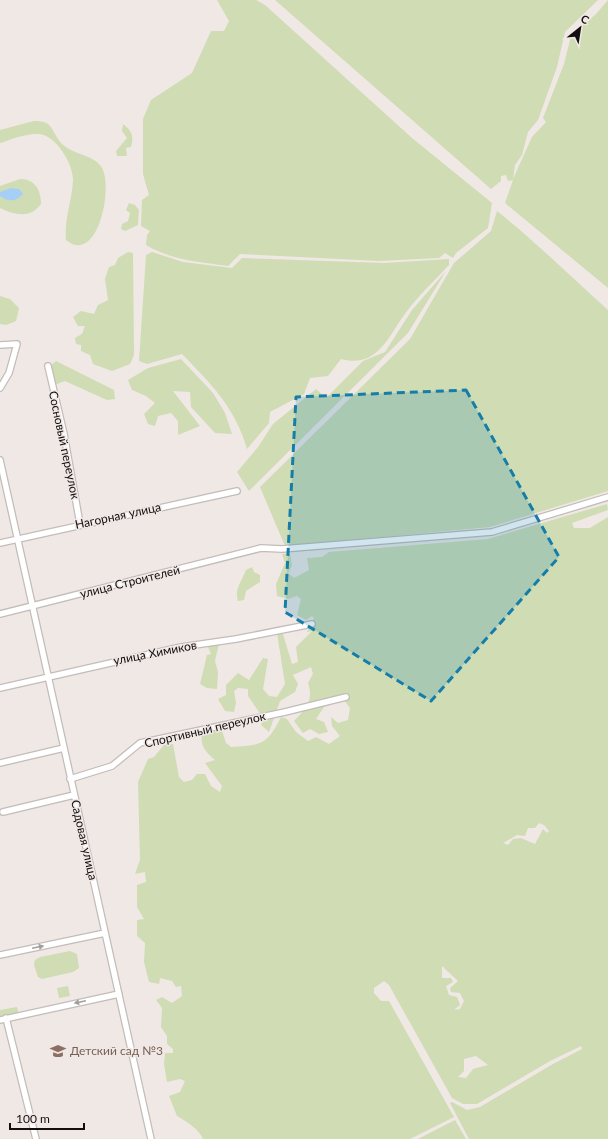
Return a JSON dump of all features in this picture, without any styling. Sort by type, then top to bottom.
[{"type":"street","points":[[0,345],[17,344],[9,373],[0,388]]},
{"type":"street","name":"Сосновый переулок","points":[[48,366],[64,434],[80,524]]},
{"type":"street","name":"Садовая улица","points":[[0,460],[151,1139]]},
{"type":"street","name":"Нагорная улица","points":[[0,543],[80,524],[237,491]]},
{"type":"street","name":"улица Строителей","points":[[0,614],[261,548],[282,549],[492,532],[608,497]]},
{"type":"street","name":"улица Химиков","points":[[0,688],[181,647],[236,639],[312,624]]},
{"type":"street","name":"Спортивный переулок","points":[[70,779],[112,766],[140,743],[285,712],[346,697]]},
{"type":"street","points":[[0,764],[64,748]]},
{"type":"street","points":[[3,812],[74,795]]},
{"type":"street","points":[[0,955],[105,933]]},
{"type":"street","points":[[36,1139],[3,1019],[118,994]]},
{"type":"highlighted area","points":[[466,390],[559,557],[431,701],[285,612],[296,397]]},
{"type":"green space","points":[[217,0],[256,0],[265,5],[412,138],[492,203],[488,228],[456,253],[453,258],[445,253],[439,258],[379,261],[240,254],[228,266],[196,262],[175,257],[146,245],[147,235],[150,231],[141,226],[142,200],[149,195],[143,174],[143,119],[151,100],[192,73],[211,31],[224,31],[229,21]]},
{"type":"green space","points":[[275,0],[598,0],[565,32],[557,67],[538,120],[528,132],[522,155],[515,165],[513,179],[532,137],[546,122],[543,118],[564,64],[571,36],[596,14],[608,0],[608,288],[505,203],[513,180],[508,181],[506,175],[501,176],[501,181],[491,189]]},
{"type":"green space","points":[[34,121],[45,122],[49,125],[62,144],[71,150],[96,161],[100,165],[104,174],[106,187],[105,203],[101,219],[95,232],[87,242],[78,245],[66,240],[66,225],[73,174],[67,159],[57,145],[52,140],[39,134],[24,135],[0,143],[0,130]]},
{"type":"green space","points":[[123,124],[132,134],[132,143],[131,147],[126,148],[127,156],[117,156],[116,151],[127,138],[122,131]]},
{"type":"green space","points":[[20,179],[33,183],[40,194],[41,199],[41,204],[37,209],[27,214],[17,214],[0,208],[0,186]]},
{"type":"green space","points":[[129,203],[135,205],[139,210],[138,225],[125,231],[121,229],[122,224],[128,221],[130,213],[126,210]]},
{"type":"green space","points":[[497,211],[540,247],[608,310],[608,491],[490,527],[285,546],[260,487],[410,339],[454,263],[491,231]]},
{"type":"green space","points":[[128,252],[133,253],[134,355],[130,364],[112,371],[93,364],[90,355],[81,351],[81,345],[76,344],[75,338],[82,334],[85,326],[78,326],[73,317],[81,311],[94,314],[98,305],[108,300],[105,279],[109,267],[115,265],[118,258]]},
{"type":"green space","points":[[152,252],[183,262],[232,268],[242,258],[384,263],[449,259],[449,265],[412,305],[382,347],[365,359],[354,361],[341,359],[328,376],[310,378],[304,394],[270,412],[269,423],[247,449],[242,434],[229,408],[212,386],[182,354],[147,364],[139,361],[146,255]]},
{"type":"green space","points":[[446,271],[408,333],[249,491],[237,472],[258,447],[273,424],[316,389],[326,398],[363,361],[385,352],[412,310]]},
{"type":"green space","points":[[0,296],[10,299],[19,308],[16,321],[6,325],[0,324]]},
{"type":"green space","points":[[181,359],[213,393],[225,413],[232,434],[215,433],[191,407],[190,392],[173,391],[200,426],[178,435],[178,421],[171,413],[158,416],[155,426],[148,424],[144,414],[155,403],[146,396],[132,390],[128,380],[148,368]]},
{"type":"green space","points":[[56,361],[114,390],[115,399],[107,400],[65,381],[54,385],[49,367]]},
{"type":"green space","points":[[607,504],[608,510],[572,523],[574,528],[590,528],[608,517],[608,1139],[469,1139],[450,1103],[452,1102],[467,1110],[480,1107],[553,1064],[582,1049],[581,1046],[550,1061],[477,1104],[463,1104],[452,1098],[389,985],[384,981],[374,988],[374,993],[381,1001],[389,1001],[454,1117],[410,1139],[203,1139],[195,1128],[177,1116],[169,1096],[180,1092],[185,1081],[180,1079],[167,1082],[164,1064],[165,1053],[173,1053],[173,1049],[167,1044],[167,1036],[161,1027],[162,1008],[156,1000],[162,997],[172,1003],[182,996],[181,986],[176,987],[172,981],[160,978],[159,984],[149,982],[144,962],[145,943],[137,936],[137,920],[144,919],[137,907],[137,885],[146,882],[145,872],[135,874],[140,860],[138,782],[148,759],[154,757],[164,745],[173,744],[179,777],[184,782],[192,780],[197,774],[205,774],[211,786],[220,792],[222,786],[205,763],[215,760],[208,754],[202,744],[202,731],[222,731],[226,743],[231,747],[257,744],[262,742],[272,733],[281,717],[287,719],[296,732],[308,741],[316,737],[329,744],[340,736],[332,726],[331,717],[338,723],[348,720],[350,708],[344,700],[324,707],[316,719],[324,722],[328,732],[319,734],[310,729],[303,733],[294,721],[308,704],[310,689],[308,683],[313,674],[311,667],[293,675],[298,684],[295,692],[280,701],[269,732],[261,725],[264,719],[248,696],[248,689],[238,688],[234,691],[236,703],[234,712],[225,711],[218,699],[226,695],[226,685],[238,673],[249,680],[263,658],[268,659],[263,689],[269,696],[277,697],[285,684],[277,633],[282,631],[292,664],[298,662],[296,647],[312,631],[307,632],[314,618],[312,616],[306,620],[297,615],[301,599],[297,596],[288,599],[277,596],[276,584],[285,563],[282,554],[290,553],[292,566],[288,573],[294,578],[309,570],[307,558],[322,557],[329,552],[488,539]],"holes":[[[539,823],[544,825],[549,831],[547,833],[543,829],[535,844],[521,838],[513,839],[508,845],[503,843],[517,835],[525,836],[528,828],[535,828]],[[442,966],[458,981],[450,988],[451,992],[460,993],[464,1001],[460,1009],[454,1010],[460,1005],[457,997],[449,995],[446,986],[453,982],[451,978],[442,978]],[[476,1056],[488,1065],[473,1069],[466,1078],[458,1077],[464,1071],[464,1059]]]},
{"type":"green space","points":[[252,567],[254,572],[260,575],[260,582],[246,591],[244,600],[238,601],[237,593],[239,585],[246,570]]},
{"type":"green space","points":[[213,640],[219,644],[215,661],[218,672],[217,689],[207,688],[200,684],[207,655],[211,654],[208,647]]},
{"type":"green space","points":[[70,951],[77,954],[79,968],[73,972],[42,979],[38,977],[34,965],[35,960],[40,957]]},
{"type":"green space","points":[[68,986],[70,996],[59,998],[57,988]]},
{"type":"green space","points":[[17,1007],[19,1015],[0,1017],[0,1010]]},
{"type":"green space","points":[[455,1120],[466,1139],[418,1139]]},
{"type":"water","points":[[11,188],[19,189],[23,194],[15,200],[9,200],[0,196],[0,192]]},
{"type":"place","name":"Детский сад №3","points":[[58,1051]]}]
